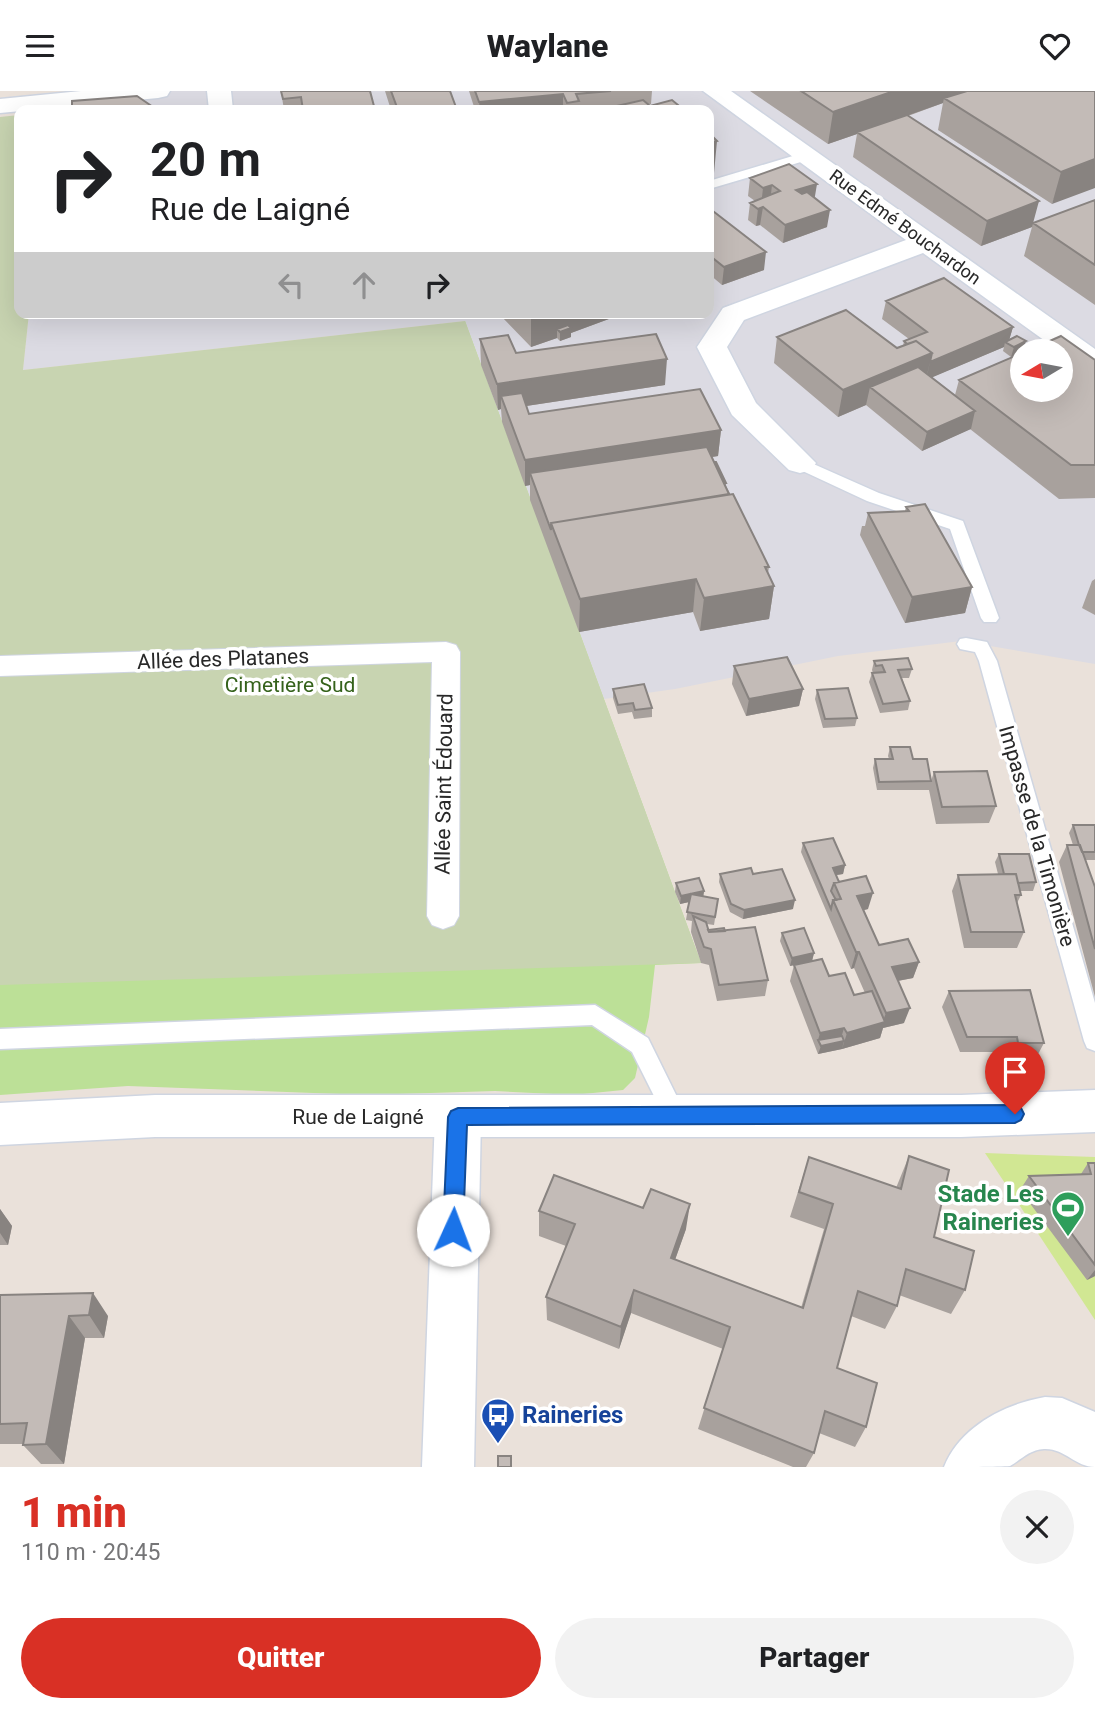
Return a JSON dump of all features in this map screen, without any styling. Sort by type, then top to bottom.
[{"type":"street","points":[[0,106],[158,91]]},
{"type":"street","name":"Rue Edmé Bouchardon","points":[[715,91],[1095,363]]},
{"type":"street","points":[[800,463],[743,408],[712,347],[733,314],[926,242]]},
{"type":"street","name":"Allée des Platanes","points":[[0,666],[446,652]]},
{"type":"street","name":"Allée Saint Édouard","points":[[443,916],[446,652]]},
{"type":"street","name":"Rue de Laigné","points":[[0,1124],[155,1116],[961,1116],[1095,1111]]},
{"type":"street","points":[[448,1467],[458,1117]]},
{"type":"street","points":[[970,1467],[982,1454],[1019,1427],[1053,1422],[1086,1435],[1095,1444]]},
{"type":"lane","points":[[714,183],[806,156]]},
{"type":"lane","points":[[800,463],[873,497],[957,525],[990,618]]},
{"type":"lane","name":"Impasse de la Timonière","points":[[966,645],[981,647],[988,661],[1095,1041]]},
{"type":"lane","points":[[0,1039],[595,1015],[640,1045],[675,1115]]},
{"type":"shaded area","points":[[148,91],[1095,91],[1095,664],[961,641],[838,656],[675,689],[604,699],[465,321],[23,370],[28,319],[714,319],[714,105],[52,105],[53,100]]},
{"type":"green space","name":"Cimetière Sud","points":[[14,116],[14,319],[28,319],[23,370],[465,321],[701,963],[0,985],[0,117]]},
{"type":"green space","name":"Cimetière Sud","points":[[465,321],[701,963],[655,965],[649,1017],[635,1078],[623,1090],[573,1095],[495,1091],[366,1095],[128,1086],[0,1095],[0,949]]},
{"type":"green space","name":"Stade Les Raineries","points":[[985,1153],[1095,1157],[1095,1320]]},
{"type":"building","points":[[281,91],[370,91],[374,105],[302,105],[301,97],[283,99]]},
{"type":"building","points":[[391,91],[450,91],[455,105],[396,105]]},
{"type":"building","points":[[475,91],[611,91],[576,94],[579,101],[567,103],[563,94],[479,102]]},
{"type":"building","points":[[801,91],[894,91],[833,112]]},
{"type":"building","points":[[967,91],[1095,91],[1095,159],[1061,172],[944,98]]},
{"type":"building","points":[[137,96],[150,105],[72,105],[72,101]]},
{"type":"building","points":[[643,100],[649,105],[621,105]]},
{"type":"building","points":[[672,100],[678,105],[654,105]]},
{"type":"building","points":[[907,115],[1039,201],[987,221],[857,132]]},
{"type":"building","points":[[789,164],[817,184],[796,190],[802,194],[807,192],[830,210],[785,225],[763,207],[758,209],[750,203],[780,191],[772,185],[763,188],[750,178]]},
{"type":"building","points":[[1095,200],[1095,265],[1033,223]]},
{"type":"building","points":[[714,212],[766,252],[724,267],[714,259]]},
{"type":"building","points":[[944,278],[1013,327],[930,362],[932,353],[916,341],[907,344],[904,341],[927,332],[886,301]]},
{"type":"building","points":[[846,310],[897,348],[916,341],[932,353],[843,390],[777,337]]},
{"type":"building","points":[[568,325],[571,328],[560,332],[557,329]]},
{"type":"building","points":[[656,334],[667,359],[497,384],[480,339],[508,335],[516,353]]},
{"type":"building","points":[[1073,344],[1095,360],[1095,465],[1071,465],[959,380],[1010,358],[1010,403],[1073,403]]},
{"type":"building","points":[[918,367],[975,411],[927,432],[870,387]]},
{"type":"building","points":[[700,389],[721,430],[525,460],[501,396],[522,393],[529,414]]},
{"type":"building","points":[[707,447],[729,494],[551,523],[551,530],[530,473]]},
{"type":"building","points":[[716,462],[726,483],[724,483]]},
{"type":"building","points":[[733,494],[769,567],[765,567],[774,586],[704,598],[696,579],[580,599],[551,523]]},
{"type":"building","points":[[925,504],[972,587],[912,597],[868,513],[909,511],[906,507]]},
{"type":"building","points":[[787,657],[803,689],[749,699],[734,666]]},
{"type":"building","points":[[908,658],[912,669],[898,670],[910,701],[883,704],[872,673],[885,672],[882,665],[876,666],[874,661]]},
{"type":"building","points":[[644,684],[652,708],[635,710],[633,703],[618,705],[613,689]]},
{"type":"building","points":[[848,688],[857,718],[825,719],[817,690]]},
{"type":"building","points":[[890,747],[910,747],[913,759],[927,759],[931,781],[879,782],[875,759],[893,759]]},
{"type":"building","points":[[987,771],[996,806],[942,807],[934,772]]},
{"type":"building","points":[[1073,825],[1095,825],[1095,852],[1082,852]]},
{"type":"building","points":[[833,838],[845,865],[833,868],[839,882],[834,883],[831,891],[836,900],[833,900],[831,909],[803,843]]},
{"type":"building","points":[[1067,845],[1080,845],[1095,887],[1095,949]]},
{"type":"building","points":[[999,854],[1029,854],[1036,882],[1018,883],[1016,874],[1004,874]]},
{"type":"building","points":[[751,868],[753,874],[782,869],[795,900],[744,910],[731,904],[720,874]]},
{"type":"building","points":[[1016,874],[1021,895],[1015,895],[1024,932],[971,932],[958,875]]},
{"type":"building","points":[[866,876],[873,893],[857,896],[879,945],[908,939],[919,962],[892,967],[910,1008],[886,1013],[833,900],[841,899],[834,883]]},
{"type":"building","points":[[699,878],[704,891],[681,896],[676,883]]},
{"type":"building","points":[[691,894],[718,899],[715,917],[687,912]]},
{"type":"building","points":[[693,916],[706,922],[709,932],[755,927],[768,980],[719,985],[711,949],[704,947]]},
{"type":"building","points":[[724,928],[725,931],[708,930]]},
{"type":"building","points":[[804,928],[814,953],[792,958],[782,933]]},
{"type":"building","points":[[822,959],[829,976],[845,973],[854,995],[872,991],[885,1022],[847,1033],[844,1028],[820,1033],[794,965]]},
{"type":"building","points":[[1030,990],[1044,1043],[1018,1043],[1017,1037],[967,1037],[949,991]]},
{"type":"building","points":[[842,1036],[844,1041],[821,1046],[818,1040]]},
{"type":"building","points":[[909,1156],[949,1170],[934,1237],[974,1251],[965,1290],[906,1269],[897,1306],[858,1291],[837,1368],[877,1383],[866,1427],[825,1411],[814,1453],[704,1408],[730,1327],[634,1290],[621,1327],[546,1297],[575,1224],[539,1211],[554,1175],[643,1208],[651,1189],[690,1204],[671,1258],[803,1308],[833,1204],[799,1192],[809,1157],[901,1189]]},
{"type":"building","points":[[1088,1163],[1095,1163],[1095,1265],[1029,1176],[1091,1174]]},
{"type":"building","points":[[93,1293],[89,1315],[69,1316],[46,1444],[23,1445],[27,1423],[0,1424],[0,1295]]},
{"type":"building","points":[[498,1456],[511,1456],[511,1467],[498,1467]]},
{"type":"place","name":"Stade Les Raineries","points":[[1068,1238]]},
{"type":"place","name":"Raineries","points":[[498,1445]]},
{"type":"route","points":[[453,1230],[458,1117],[610,1114],[1015,1114]]}]
